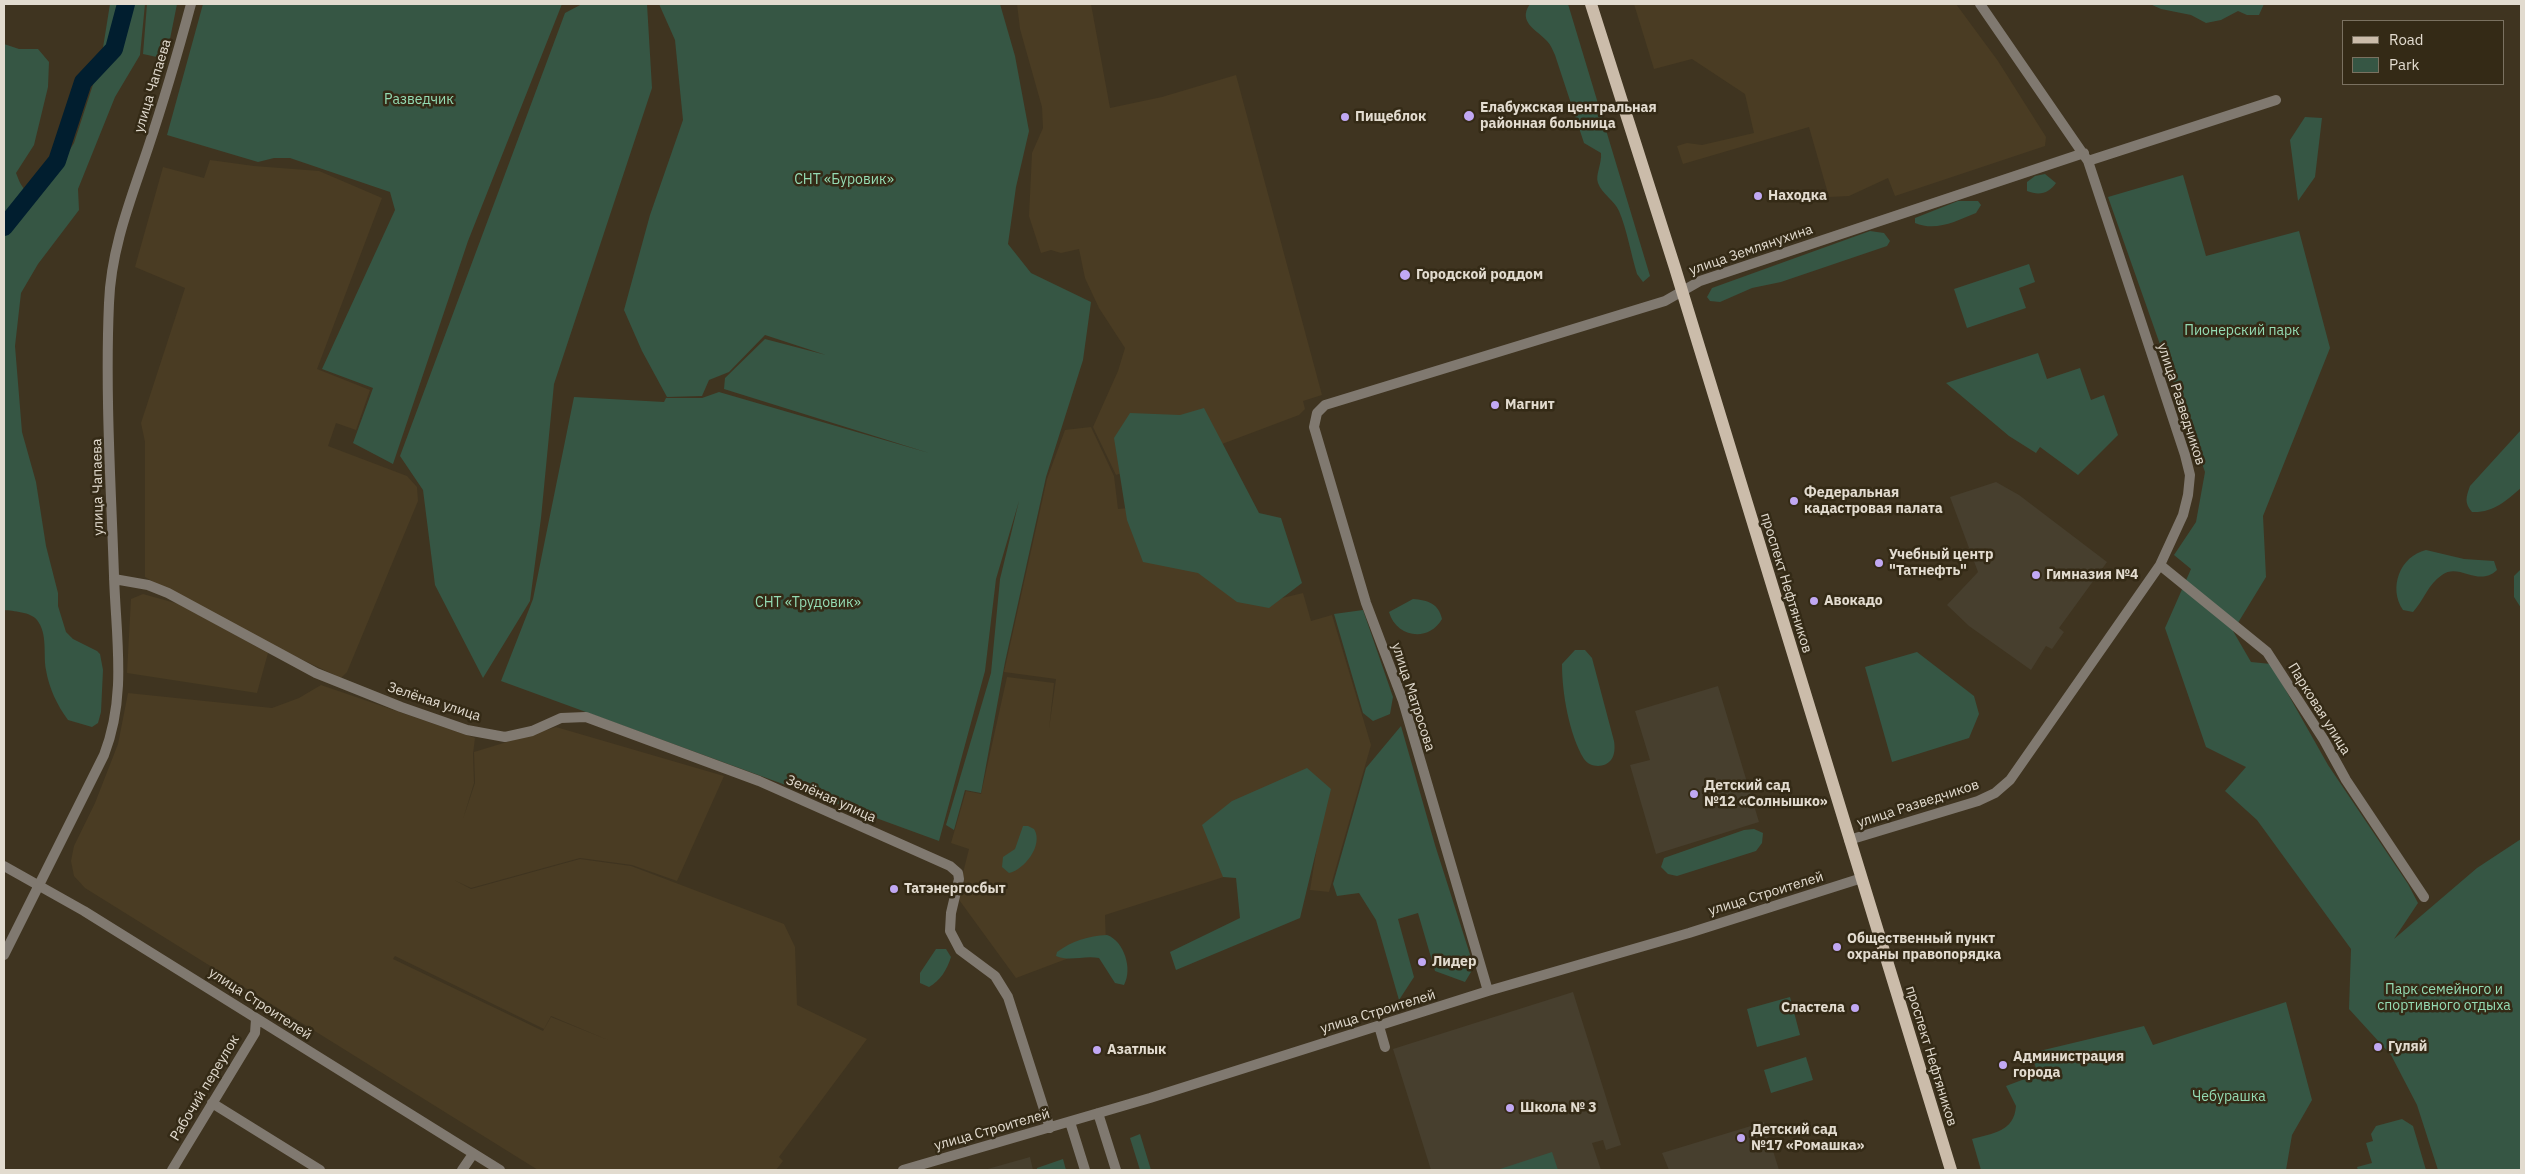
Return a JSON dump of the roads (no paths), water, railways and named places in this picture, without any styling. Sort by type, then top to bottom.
[{"type":"main road","name":"проспект Нефтяников","points":[[1591,4],[1682,290],[1951,1170]]},
{"type":"street","name":"улица Чапаева","points":[[4,955],[104,755],[113,732],[120,683],[114,579],[108,349],[111,279],[123,219],[152,136],[191,4]]},
{"type":"street","name":"улица Разведчиков","points":[[1849,840],[1978,801],[2010,780],[2160,565],[2183,515],[2190,475],[2086,157],[1980,4]]},
{"type":"street","name":"улица Землянухина","points":[[1317,413],[1325,405],[1334,402],[1664,301],[1682,290],[1709,278],[2086,157],[2276,100]]},
{"type":"street","name":"улица Матросова","points":[[1317,413],[1314,427],[1337,511],[1366,603],[1403,701],[1488,991]]},
{"type":"street","name":"Парковая улица","points":[[2160,565],[2267,652],[2346,780],[2424,897]]},
{"type":"street","name":"Зелёная улица","points":[[114,579],[148,585],[168,593],[316,673],[401,707],[467,730],[505,737],[532,731],[562,718],[586,717],[759,781],[950,866],[958,873],[959,879],[950,923],[954,941],[965,954],[995,976],[1008,996],[1050,1128]]},
{"type":"street","name":"улица Строителей","points":[[4,866],[40,884],[500,1170]]},
{"type":"street","name":"улица Строителей","points":[[903,1170],[1098,1114],[1488,991],[1689,933],[1862,878]]},
{"type":"street","name":"Рабочий переулок","points":[[172,1170],[255,1033],[256,1019]]},
{"type":"street","points":[[1378,1026],[1385,1046]]},
{"type":"street","points":[[212,1103],[320,1170]]},
{"type":"street","points":[[1098,1114],[1116,1170]]},
{"type":"street","points":[[1070,1122],[1085,1170]]},
{"type":"street","points":[[462,1170],[473,1154]]},
{"type":"waterway","points":[[4,227],[57,161],[83,82],[114,49],[126,4]]},
{"type":"place","name":"Елабужская центральная районная больница","points":[[1469,116]]},
{"type":"place","name":"Пищеблок","points":[[1345,117]]},
{"type":"place","name":"Находка","points":[[1758,196]]},
{"type":"place","name":"Городской роддом","points":[[1405,275]]},
{"type":"place","name":"Магнит","points":[[1495,405]]},
{"type":"place","name":"Федеральная кадастровая палата","points":[[1794,501]]},
{"type":"place","name":"Учебный центр \"Татнефть\"","points":[[1879,563]]},
{"type":"place","name":"Гимназия №4","points":[[2036,575]]},
{"type":"place","name":"Авокадо","points":[[1814,601]]},
{"type":"place","name":"Детский сад №12 «Солнышко»","points":[[1694,794]]},
{"type":"place","name":"Татэнергосбыт","points":[[894,889]]},
{"type":"place","name":"Общественный пункт охраны правопорядка","points":[[1837,947]]},
{"type":"place","name":"Лидер","points":[[1422,962]]},
{"type":"place","name":"Сластела","points":[[1855,1008]]},
{"type":"place","name":"Гуляй","points":[[2378,1047]]},
{"type":"place","name":"Азатлык","points":[[1097,1050]]},
{"type":"place","name":"Администрация города","points":[[2003,1065]]},
{"type":"place","name":"Школа № 3","points":[[1510,1108]]},
{"type":"place","name":"Детский сад №17 «Ромашка»","points":[[1741,1138]]},
{"type":"park label","name":"Разведчик","points":[[419,100]]},
{"type":"park label","name":"СНТ «Буровик»","points":[[844,180]]},
{"type":"park label","name":"Пионерский парк","points":[[2242,331]]},
{"type":"park label","name":"СНТ «Трудовик»","points":[[808,603]]},
{"type":"park label","name":"Парк семейного и спортивного отдыха","points":[[2444,998]]},
{"type":"park label","name":"Чебурашка","points":[[2229,1097]]}]
